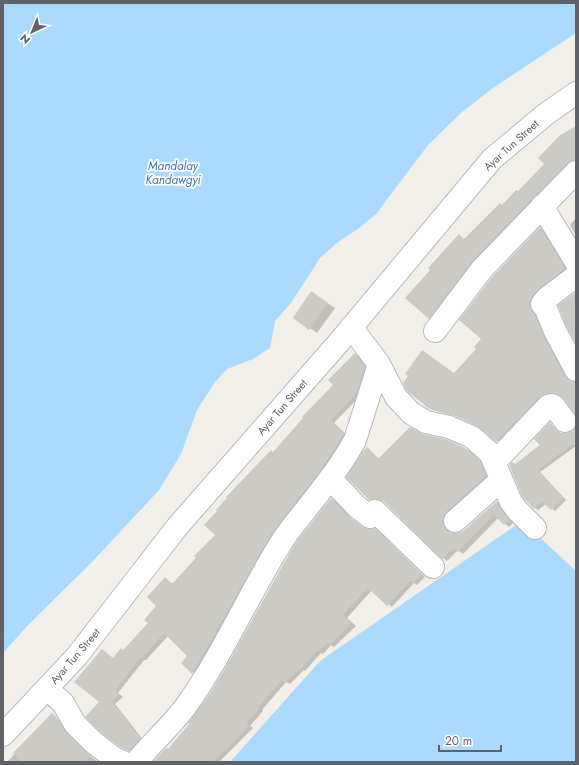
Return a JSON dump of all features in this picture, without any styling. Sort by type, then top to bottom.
[{"type":"street","name":"Ayar Tun Street","points":[[3,736],[77,656],[177,528],[351,327],[492,159],[546,114],[576,93]]},
{"type":"street","points":[[435,331],[482,269],[576,172]]},
{"type":"street","points":[[542,206],[576,262]]},
{"type":"street","points":[[576,276],[547,298],[542,304],[546,309],[555,331],[571,346],[576,370]]},
{"type":"street","points":[[351,327],[379,364],[396,397],[411,412],[426,422],[449,427],[472,437],[490,453],[511,502],[535,528]]},
{"type":"street","points":[[136,762],[169,727],[186,706],[210,670],[262,574],[285,537],[330,478],[355,440],[379,364]]},
{"type":"street","points":[[455,521],[497,471],[548,406],[554,406],[565,421]]},
{"type":"street","points":[[330,478],[356,506],[370,517],[375,511],[433,567]]},
{"type":"street","points":[[47,689],[63,703],[75,724],[80,729],[98,746],[114,758],[123,762]]},
{"type":"water","name":"Mandalay Kandawgyi","points":[[3,3],[576,3],[576,33],[493,88],[462,112],[428,145],[376,214],[358,229],[338,242],[320,258],[291,303],[275,321],[270,348],[253,359],[227,369],[215,382],[197,410],[181,454],[159,490],[93,561],[29,624],[3,653]]},
{"type":"water","points":[[522,521],[576,571],[576,762],[230,762],[320,661]]},
{"type":"building","points":[[576,126],[576,160],[572,160],[567,163],[473,260],[429,319],[405,298],[430,270],[428,268],[459,234],[464,239],[500,203],[502,205],[516,190],[518,191],[544,164],[538,158],[559,136]]},
{"type":"building","points":[[540,227],[565,268],[538,290],[530,301],[530,306],[544,337],[565,376],[570,381],[576,382],[576,416],[560,395],[550,393],[545,394],[539,397],[496,442],[477,426],[454,415],[428,408],[406,390],[403,383],[408,376],[405,374],[422,350],[454,373],[476,349],[474,347],[481,339],[459,320],[492,277]]},
{"type":"building","points":[[311,291],[328,303],[309,330],[293,318]]},
{"type":"building","points":[[576,292],[576,344],[566,326],[558,305]]},
{"type":"building","points":[[355,353],[365,366],[356,394],[331,420],[344,433],[343,435],[321,470],[273,531],[192,674],[181,663],[187,656],[164,633],[141,659],[140,658],[115,690],[119,694],[112,702],[140,738],[129,751],[120,747],[101,733],[85,717],[99,702],[74,682],[102,649],[113,658],[121,648],[123,650],[148,623],[144,620],[156,606],[147,597],[165,577],[172,584],[196,558],[194,556],[215,535],[204,525],[217,511],[216,510],[227,498],[226,497],[271,450],[273,452],[303,418],[302,417],[333,385],[328,380]]},
{"type":"building","points":[[550,422],[560,433],[567,433],[576,427],[576,442],[538,470],[564,498],[551,510],[542,502],[534,509],[522,496],[509,465],[512,462],[515,464],[540,445],[534,439]]},
{"type":"building","points":[[410,427],[423,434],[445,439],[465,448],[480,460],[486,476],[446,512],[443,517],[443,523],[446,530],[451,533],[463,531],[497,501],[509,520],[504,525],[494,515],[458,552],[454,548],[442,559],[384,502],[377,499],[369,500],[346,477],[367,447],[378,459]]},
{"type":"building","points":[[331,498],[347,515],[362,527],[368,529],[375,528],[422,574],[413,583],[410,581],[387,606],[368,588],[343,615],[352,623],[329,645],[327,643],[318,652],[317,651],[300,670],[299,669],[285,683],[282,680],[246,723],[249,726],[212,762],[153,762],[166,748],[168,749],[189,724],[188,723],[210,693],[294,545]]},
{"type":"building","points":[[52,713],[58,719],[66,733],[91,756],[85,762],[22,762],[13,753]]}]
